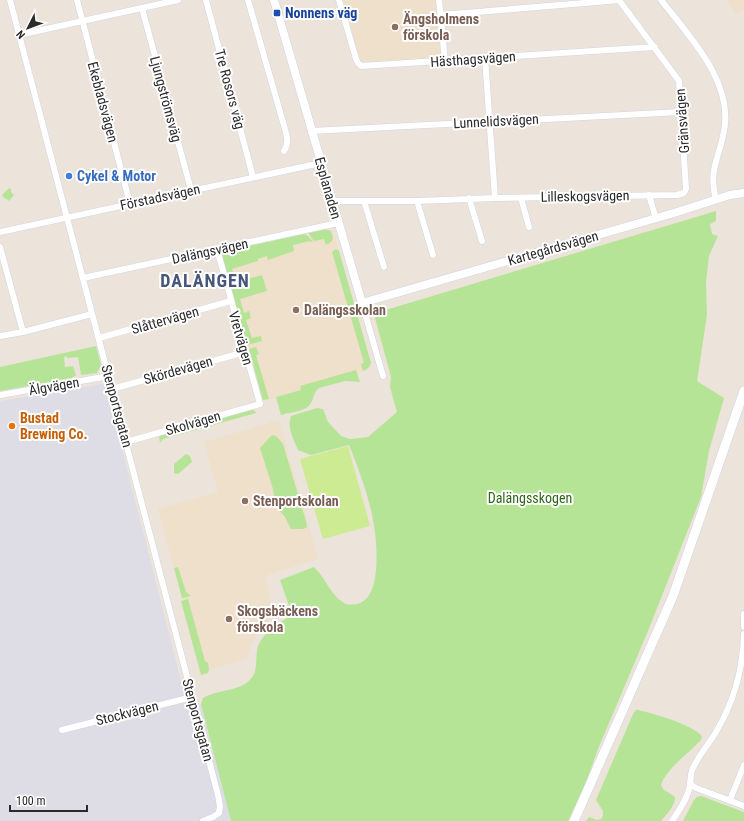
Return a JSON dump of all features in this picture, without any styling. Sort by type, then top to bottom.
[{"type":"main road","points":[[574,821],[673,596],[744,391]]},
{"type":"street","name":"Stenportsgatan","points":[[10,0],[219,801],[219,813],[203,821]]},
{"type":"street","name":"Ekebladsvägen","points":[[77,0],[130,204]]},
{"type":"street","points":[[19,34],[178,0]]},
{"type":"street","name":"Tre Rosors väg","points":[[206,0],[253,177]]},
{"type":"street","points":[[248,0],[285,129],[287,146],[284,151]]},
{"type":"street","name":"Esplanaden","points":[[274,0],[382,376]]},
{"type":"street","name":"Hästhagsvägen","points":[[339,0],[356,59],[360,65],[445,61],[654,47]]},
{"type":"street","points":[[440,0],[445,61]]},
{"type":"street","points":[[441,15],[620,0]]},
{"type":"street","name":"Gränsvägen","points":[[620,0],[678,79],[686,189]]},
{"type":"street","points":[[661,0],[710,66],[721,88],[724,102],[725,122],[713,171],[716,200]]},
{"type":"street","name":"Ljungströmsväg","points":[[142,8],[191,190]]},
{"type":"street","points":[[484,58],[496,198]]},
{"type":"street","name":"Lunnelidsvägen","points":[[311,131],[681,112]]},
{"type":"street","name":"Förstadsvägen","points":[[0,232],[320,163]]},
{"type":"street","name":"Lilleskogsvägen","points":[[332,201],[417,201],[469,198],[682,194],[686,189]]},
{"type":"street","name":"Kartegårdsvägen","points":[[362,303],[656,218],[730,195],[744,193]]},
{"type":"street","name":"Lilleskogsvägen","points":[[649,195],[656,218]]},
{"type":"street","points":[[469,198],[482,241]]},
{"type":"street","name":"Lilleskogsvägen","points":[[521,198],[529,227]]},
{"type":"street","points":[[364,201],[384,267]]},
{"type":"street","points":[[417,201],[433,255]]},
{"type":"street","name":"Dalängsvägen","points":[[83,278],[338,223]]},
{"type":"street","points":[[0,247],[22,332]]},
{"type":"street","name":"Vretvägen","points":[[217,249],[260,404]]},
{"type":"street","name":"Slåttervägen","points":[[98,338],[231,301]]},
{"type":"street","points":[[0,336],[22,332],[92,314]]},
{"type":"street","name":"Skördevägen","points":[[112,389],[245,352]]},
{"type":"street","name":"Älgvägen","points":[[0,395],[109,376]]},
{"type":"street","name":"Skolvägen","points":[[126,442],[260,404]]},
{"type":"street","points":[[744,614],[744,627]]},
{"type":"street","points":[[672,821],[680,808],[690,784],[690,777],[693,768],[719,728],[731,700],[739,676],[743,656],[744,634]]},
{"type":"street","name":"Stockvägen","points":[[62,730],[192,697]]},
{"type":"street","points":[[730,800],[744,765]]},
{"type":"street","points":[[690,784],[696,788],[744,806]]},
{"type":"shaded area","name":"Ängsholmens förskola","points":[[343,0],[436,0],[441,54],[438,58],[364,63],[360,60]]},
{"type":"shaded area","points":[[726,0],[744,0],[744,9],[736,15]]},
{"type":"shaded area","name":"Dalängsskolan","points":[[333,231],[371,362],[371,367],[366,371],[262,401],[222,257]]},
{"type":"shaded area","points":[[103,384],[106,386],[186,701],[201,704],[231,821],[0,821],[0,401]]},
{"type":"shaded area","name":"Stenportskolan","points":[[279,420],[318,559],[265,576],[271,598],[271,616],[252,642],[246,659],[202,672],[158,509],[218,492],[204,442]]},
{"type":"green space","points":[[9,188],[14,195],[9,201],[2,195]]},
{"type":"green space","name":"Dalängsskogen","points":[[716,211],[716,221],[710,224],[712,234],[718,236],[709,256],[706,282],[707,315],[697,381],[724,398],[709,451],[701,497],[648,631],[598,749],[585,785],[568,821],[231,821],[201,704],[203,698],[243,685],[253,676],[256,667],[257,651],[261,639],[270,630],[292,614],[280,580],[314,567],[336,597],[348,605],[353,605],[365,600],[374,584],[376,574],[376,539],[371,511],[363,482],[349,445],[311,455],[298,450],[290,429],[291,416],[317,408],[323,409],[328,422],[341,436],[350,439],[368,437],[397,412],[390,387],[391,377],[375,318],[379,312]]},
{"type":"green space","points":[[325,229],[331,231],[333,238],[331,242],[326,245],[324,239],[314,241],[309,234],[309,233]]},
{"type":"green space","points":[[304,234],[313,242],[310,241],[293,245],[294,251],[268,260],[267,256],[258,259],[258,261],[232,269],[236,282],[262,275],[267,291],[240,299],[244,313],[249,311],[251,318],[246,320],[252,338],[261,336],[262,341],[247,345],[222,256],[223,253],[226,251]]},
{"type":"green space","points":[[336,249],[339,251],[371,363],[364,371],[361,364],[364,363],[332,252]]},
{"type":"green space","points":[[96,346],[101,365],[97,373],[81,375],[78,357],[67,358],[67,356],[64,357],[65,367],[73,366],[76,376],[0,391],[0,367]]},
{"type":"green space","points":[[256,347],[259,354],[256,355],[269,399],[263,400],[249,349]]},
{"type":"green space","points":[[356,370],[360,382],[345,381],[319,388],[309,406],[298,411],[281,415],[276,397],[301,390],[300,386]]},
{"type":"green space","points":[[252,410],[256,413],[163,439],[160,443],[159,437],[161,435]]},
{"type":"green space","points":[[272,435],[276,436],[283,444],[306,521],[307,527],[303,529],[291,529],[285,517],[275,505],[273,489],[260,448]]},
{"type":"green space","points":[[348,446],[370,526],[323,539],[300,459]]},
{"type":"green space","points":[[186,454],[190,456],[192,462],[178,474],[174,473],[174,464]]},
{"type":"green space","points":[[178,567],[186,592],[191,596],[182,598],[174,568]]},
{"type":"green space","points":[[188,599],[205,661],[208,663],[208,673],[201,675],[181,601]]},
{"type":"green space","points":[[636,710],[655,714],[681,723],[702,736],[701,740],[676,763],[663,780],[661,785],[663,789],[675,797],[674,804],[661,821],[586,821],[589,817],[597,820],[601,819],[603,816],[603,811],[596,800]]},
{"type":"green space","points":[[701,796],[744,812],[744,821],[683,821],[694,800]]},
{"type":"place","name":"Nonnens väg","points":[[277,13]]},
{"type":"place","name":"Ängsholmens förskola","points":[[395,27]]},
{"type":"place","name":"Cykel & Motor","points":[[69,176]]},
{"type":"place","name":"Dalängsskolan","points":[[296,310]]},
{"type":"place","name":"Bustad Brewing Co.","points":[[12,426]]},
{"type":"place","name":"Stenportskolan","points":[[245,501]]},
{"type":"place","name":"Skogsbäckens förskola","points":[[229,619]]},
{"type":"district","name":"DALÄNGEN","points":[[205,280]]}]
